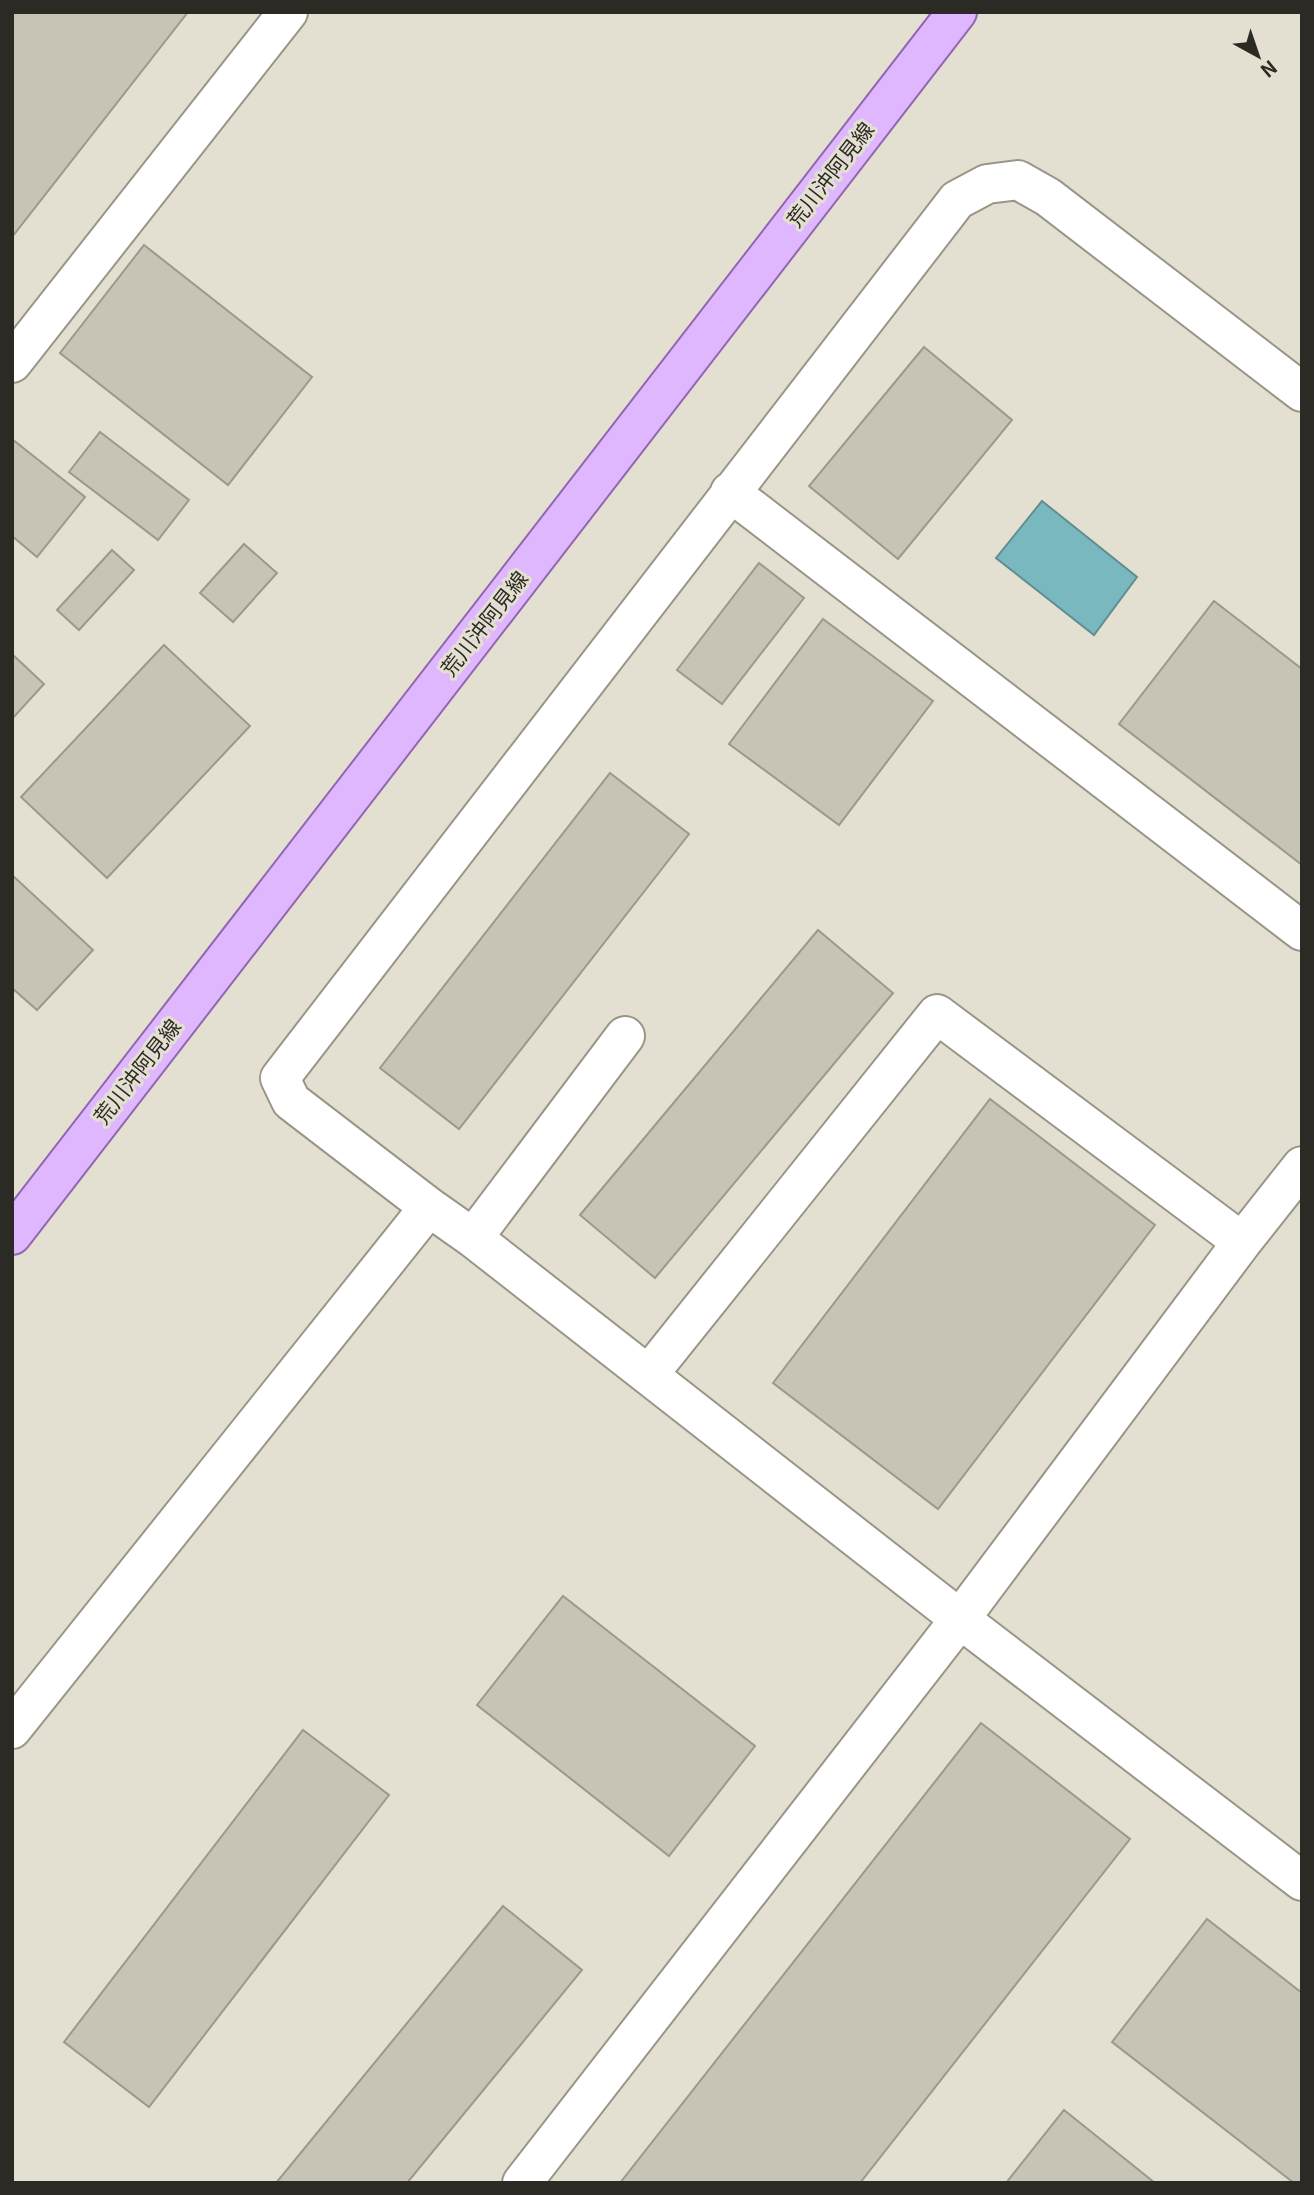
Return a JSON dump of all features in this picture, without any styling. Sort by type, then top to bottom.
[{"type":"main road","name":"荒川沖阿見線","points":[[12,1235],[957,12]]},
{"type":"lane","points":[[12,363],[288,12]]},
{"type":"lane","points":[[1302,392],[1048,197],[1018,180],[987,184],[957,200],[280,1078],[290,1101],[473,1238],[960,1619],[1302,1881]]},
{"type":"lane","points":[[730,492],[1302,931]]},
{"type":"lane","points":[[649,1374],[937,1014],[1242,1242]]},
{"type":"lane","points":[[473,1238],[625,1036]]},
{"type":"lane","points":[[522,2183],[960,1619],[1242,1242],[1302,1167]]},
{"type":"lane","points":[[12,1728],[429,1207]]},
{"type":"water","points":[[1042,501],[1137,577],[1094,635],[996,558]]},
{"type":"building","points":[[12,12],[188,12],[12,237]]},
{"type":"building","points":[[144,245],[312,377],[228,485],[60,353]]},
{"type":"building","points":[[924,347],[1012,420],[898,559],[809,486]]},
{"type":"building","points":[[100,432],[189,500],[158,540],[69,472]]},
{"type":"building","points":[[12,439],[85,497],[37,557],[12,536]]},
{"type":"building","points":[[244,544],[277,573],[233,622],[200,593]]},
{"type":"building","points":[[112,550],[134,570],[79,630],[57,610]]},
{"type":"building","points":[[759,563],[804,598],[722,704],[677,670]]},
{"type":"building","points":[[1214,601],[1302,669],[1302,865],[1119,724]]},
{"type":"building","points":[[823,619],[933,701],[839,825],[729,744]]},
{"type":"building","points":[[164,645],[250,726],[107,878],[21,797]]},
{"type":"building","points":[[12,654],[44,684],[12,719]]},
{"type":"building","points":[[610,773],[689,834],[459,1129],[380,1068]]},
{"type":"building","points":[[12,875],[93,950],[37,1010],[12,988]]},
{"type":"building","points":[[818,930],[893,993],[655,1278],[580,1215]]},
{"type":"building","points":[[990,1099],[1155,1225],[938,1509],[773,1383]]},
{"type":"building","points":[[563,1596],[755,1746],[669,1856],[477,1705]]},
{"type":"building","points":[[981,1723],[1130,1839],[860,2183],[620,2183]]},
{"type":"building","points":[[303,1730],[389,1795],[149,2107],[64,2042]]},
{"type":"building","points":[[503,1906],[582,1970],[407,2183],[276,2183]]},
{"type":"building","points":[[1207,1919],[1302,1993],[1302,2183],[1294,2183],[1112,2042]]},
{"type":"building","points":[[1064,2110],[1155,2183],[1006,2183]]}]
